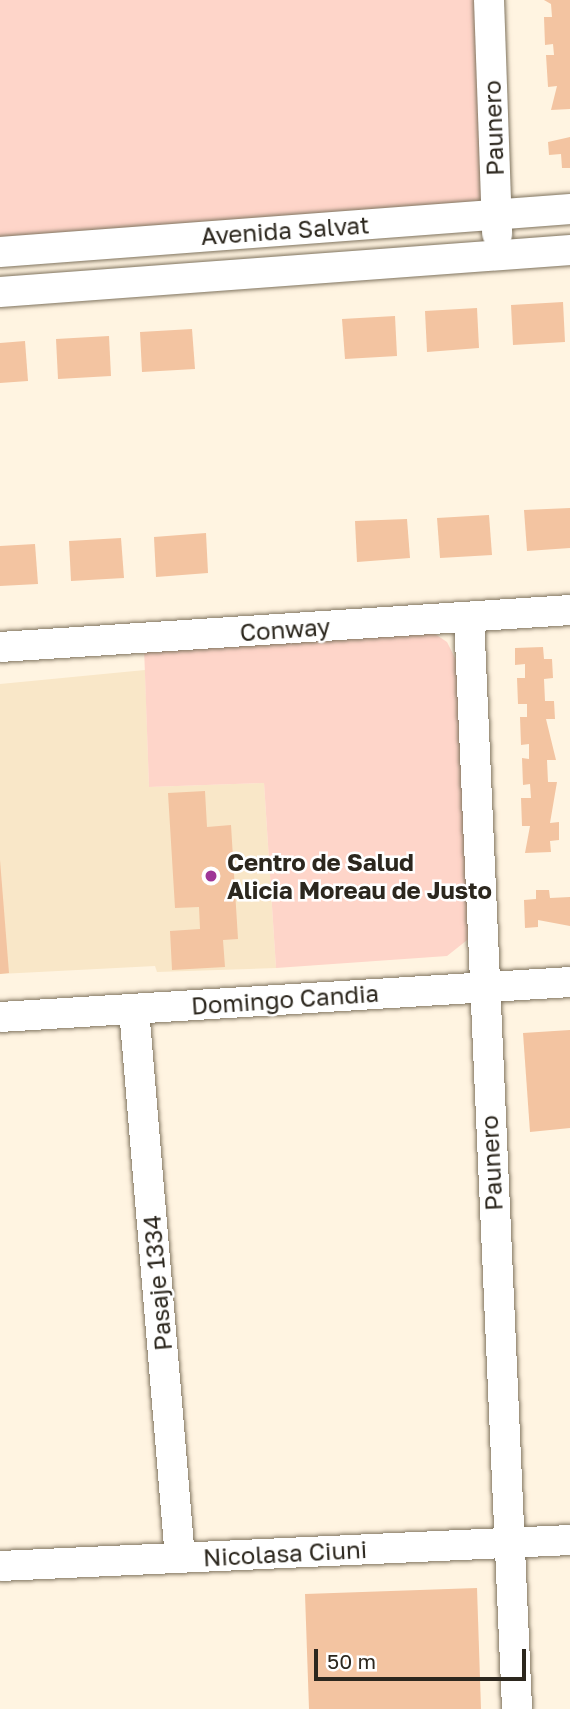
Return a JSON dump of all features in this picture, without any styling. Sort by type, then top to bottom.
[{"type":"street","name":"Paunero","points":[[489,0],[499,255]]},
{"type":"street","name":"Avenida Salvat","points":[[0,252],[570,209]]},
{"type":"street","name":"Avenida Salvat","points":[[0,292],[570,250]]},
{"type":"street","name":"Conway","points":[[0,647],[570,610]]},
{"type":"street","name":"Paunero","points":[[469,617],[483,987],[517,1709]]},
{"type":"street","name":"Domingo Candia","points":[[0,1017],[570,982]]},
{"type":"street","name":"Pasaje 1334","points":[[134,1009],[180,1558]]},
{"type":"street","name":"Nicolasa Ciuni","points":[[0,1566],[570,1540]]},
{"type":"shaded area","points":[[0,0],[489,0],[496,214],[0,252]]},
{"type":"shaded area","points":[[429,630],[447,642],[457,662],[471,937],[447,956],[276,968],[264,783],[149,787],[144,647]]},
{"type":"shaded area","points":[[145,670],[149,787],[264,783],[276,968],[157,972],[155,966],[0,974],[0,684]]},
{"type":"building","points":[[544,0],[570,0],[570,109],[551,110],[557,86],[548,87],[546,55],[554,55],[553,44],[545,45],[544,17],[552,17],[551,4]]},
{"type":"building","points":[[570,137],[570,168],[562,168],[561,154],[549,155],[548,142]]},
{"type":"building","points":[[563,302],[565,342],[513,345],[511,305]]},
{"type":"building","points":[[477,308],[479,348],[427,352],[425,311]]},
{"type":"building","points":[[395,316],[397,356],[345,359],[342,319]]},
{"type":"building","points":[[192,329],[195,369],[142,372],[140,332]]},
{"type":"building","points":[[109,336],[111,376],[58,379],[56,339]]},
{"type":"building","points":[[25,341],[28,381],[0,383],[0,343]]},
{"type":"building","points":[[570,508],[570,548],[527,551],[524,510]]},
{"type":"building","points":[[489,515],[492,555],[440,558],[437,518]]},
{"type":"building","points":[[407,519],[410,558],[357,562],[355,521]]},
{"type":"building","points":[[206,533],[208,573],[156,577],[154,537]]},
{"type":"building","points":[[121,538],[124,578],[71,581],[69,541]]},
{"type":"building","points":[[35,544],[38,584],[0,586],[0,546]]},
{"type":"building","points":[[543,647],[544,659],[552,659],[553,678],[544,679],[545,701],[554,701],[555,719],[546,719],[556,760],[547,760],[548,782],[557,782],[550,823],[559,822],[559,840],[550,841],[551,852],[525,853],[530,826],[522,826],[521,798],[531,798],[530,784],[523,785],[522,758],[529,759],[529,744],[521,745],[520,717],[527,717],[527,704],[518,704],[517,678],[525,678],[525,664],[515,665],[515,648]]},
{"type":"building","points":[[205,791],[207,827],[231,825],[238,939],[223,940],[225,967],[172,970],[170,931],[200,929],[199,907],[175,908],[168,793]]},
{"type":"building","points":[[0,860],[9,973],[0,974]]},
{"type":"building","points":[[536,890],[549,890],[550,898],[570,897],[570,926],[538,920],[538,927],[525,928],[524,900],[536,899]]},
{"type":"building","points":[[570,1030],[570,1128],[530,1132],[523,1033]]},
{"type":"building","points":[[477,1588],[481,1709],[309,1709],[305,1594]]},
{"type":"place","name":"Centro de Salud Alicia Moreau de Justo","points":[[211,876]]}]
